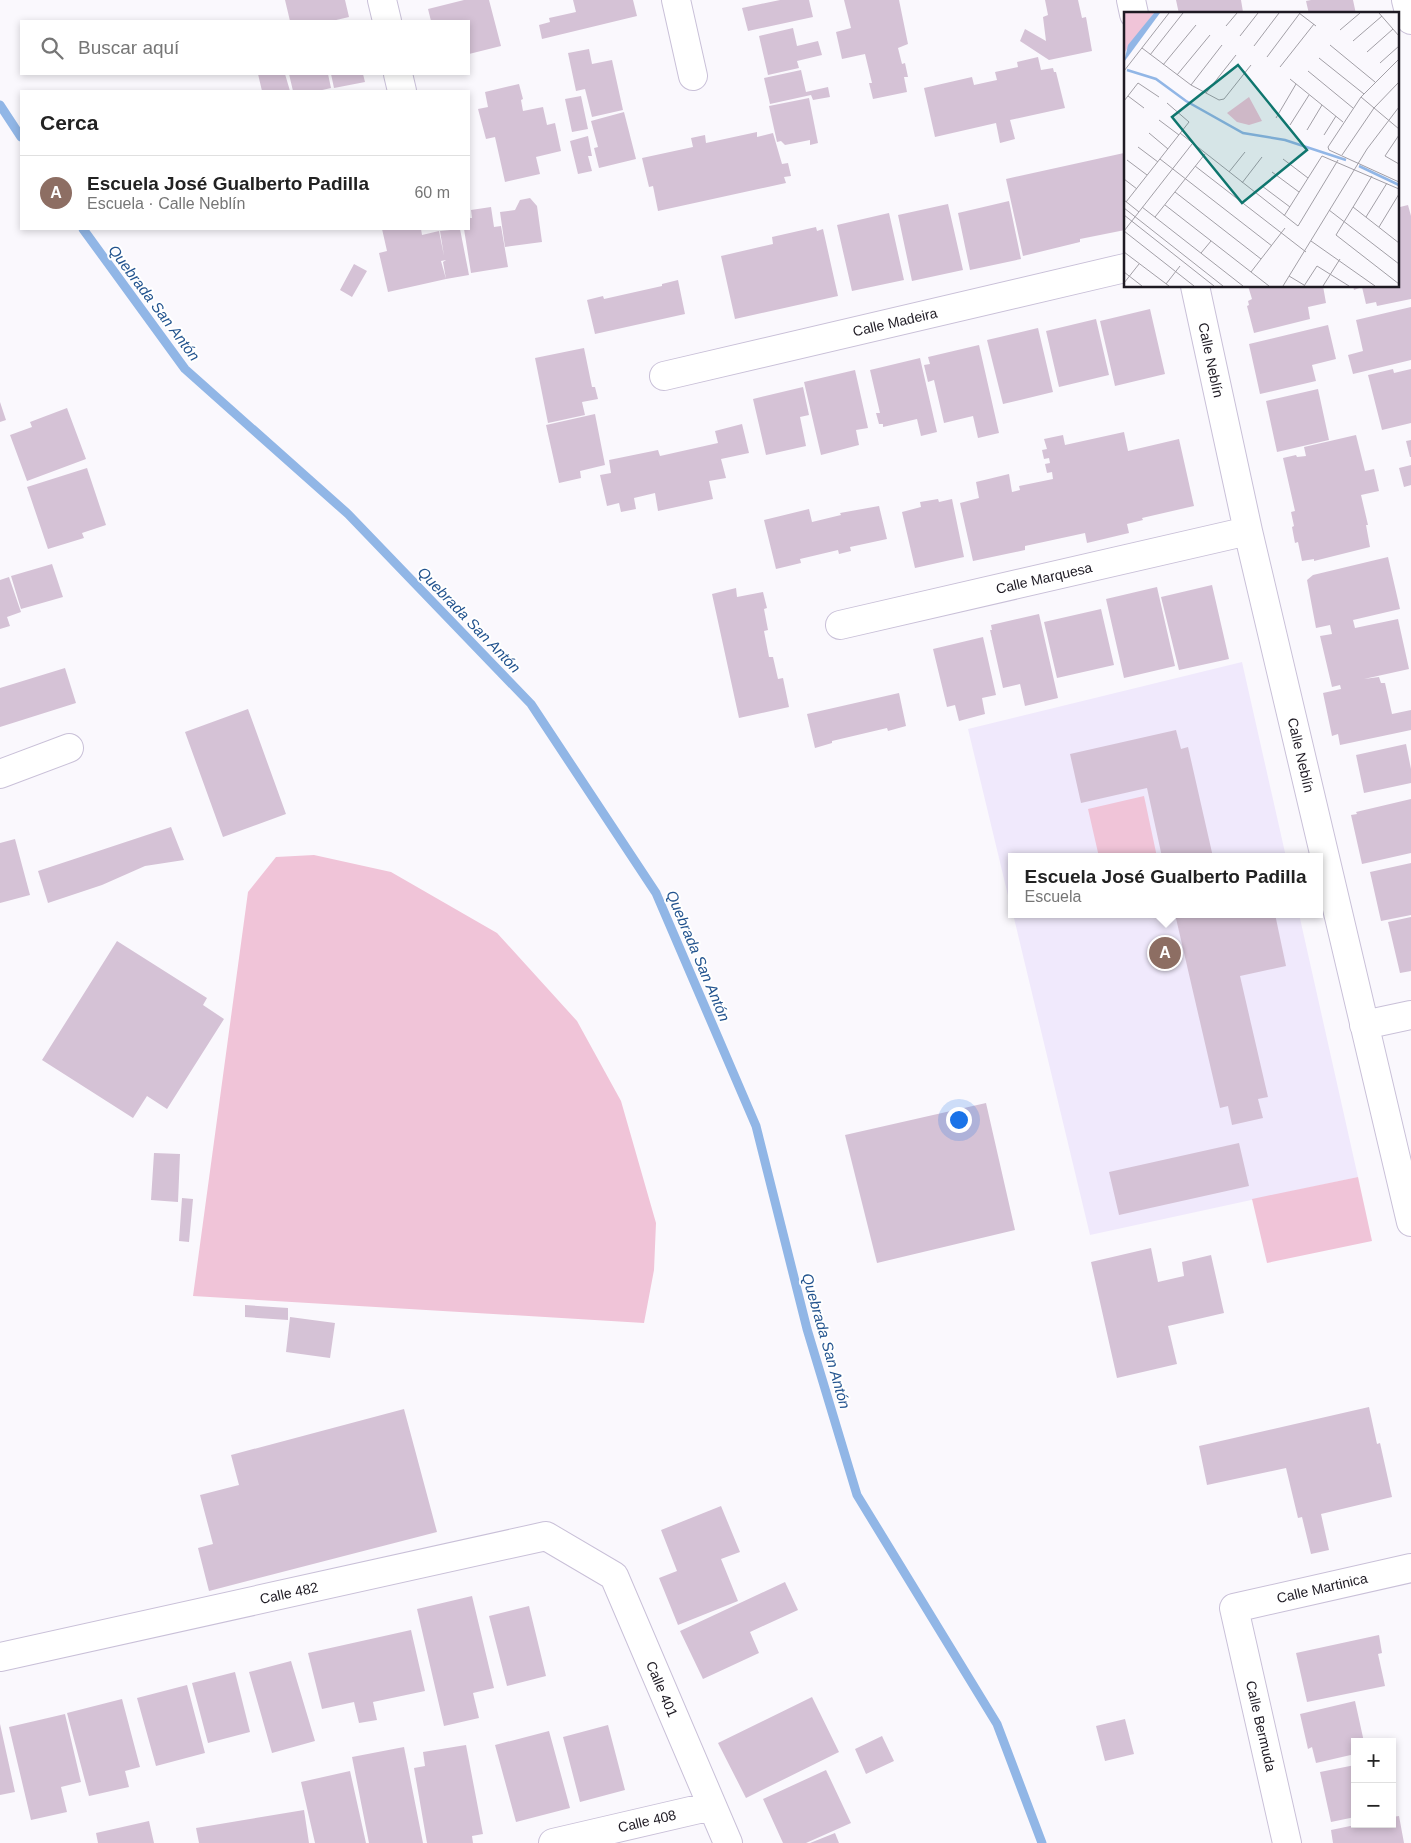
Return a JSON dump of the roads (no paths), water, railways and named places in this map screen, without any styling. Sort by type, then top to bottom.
[{"type":"street","points":[[382,0],[387,20]]},
{"type":"street","points":[[676,0],[693,76]]},
{"type":"street","points":[[1406,0],[1411,20]]},
{"type":"street","points":[[398,75],[402,90]]},
{"type":"street","name":"Calle Madeira","points":[[664,376],[1124,268]]},
{"type":"street","name":"Calle Neblín","points":[[1195,288],[1248,531],[1411,1222]]},
{"type":"street","name":"Calle Marquesa","points":[[840,625],[1248,531]]},
{"type":"street","points":[[0,774],[69,748]]},
{"type":"street","points":[[1364,1025],[1411,1014]]},
{"type":"street","name":"Calle 482","points":[[0,1657],[546,1536],[574,1553]]},
{"type":"street","name":"Calle 401","points":[[574,1553],[614,1576],[728,1843]]},
{"type":"street","name":"Calle Martinica","points":[[1234,1608],[1411,1568]]},
{"type":"street","name":"Calle Bermuda","points":[[1234,1608],[1287,1843]]},
{"type":"street","name":"Calle 408","points":[[553,1843],[712,1806]]},
{"type":"waterway","name":"Quebrada San Antón","points":[[0,105],[20,135]]},
{"type":"waterway","name":"Quebrada San Antón","points":[[84,230],[185,369],[348,514],[531,704],[656,893],[756,1126],[807,1329],[857,1495],[997,1724],[1042,1843]]},
{"type":"place","name":"Escuela José Gualberto Padilla","points":[[1165,953]]}]
